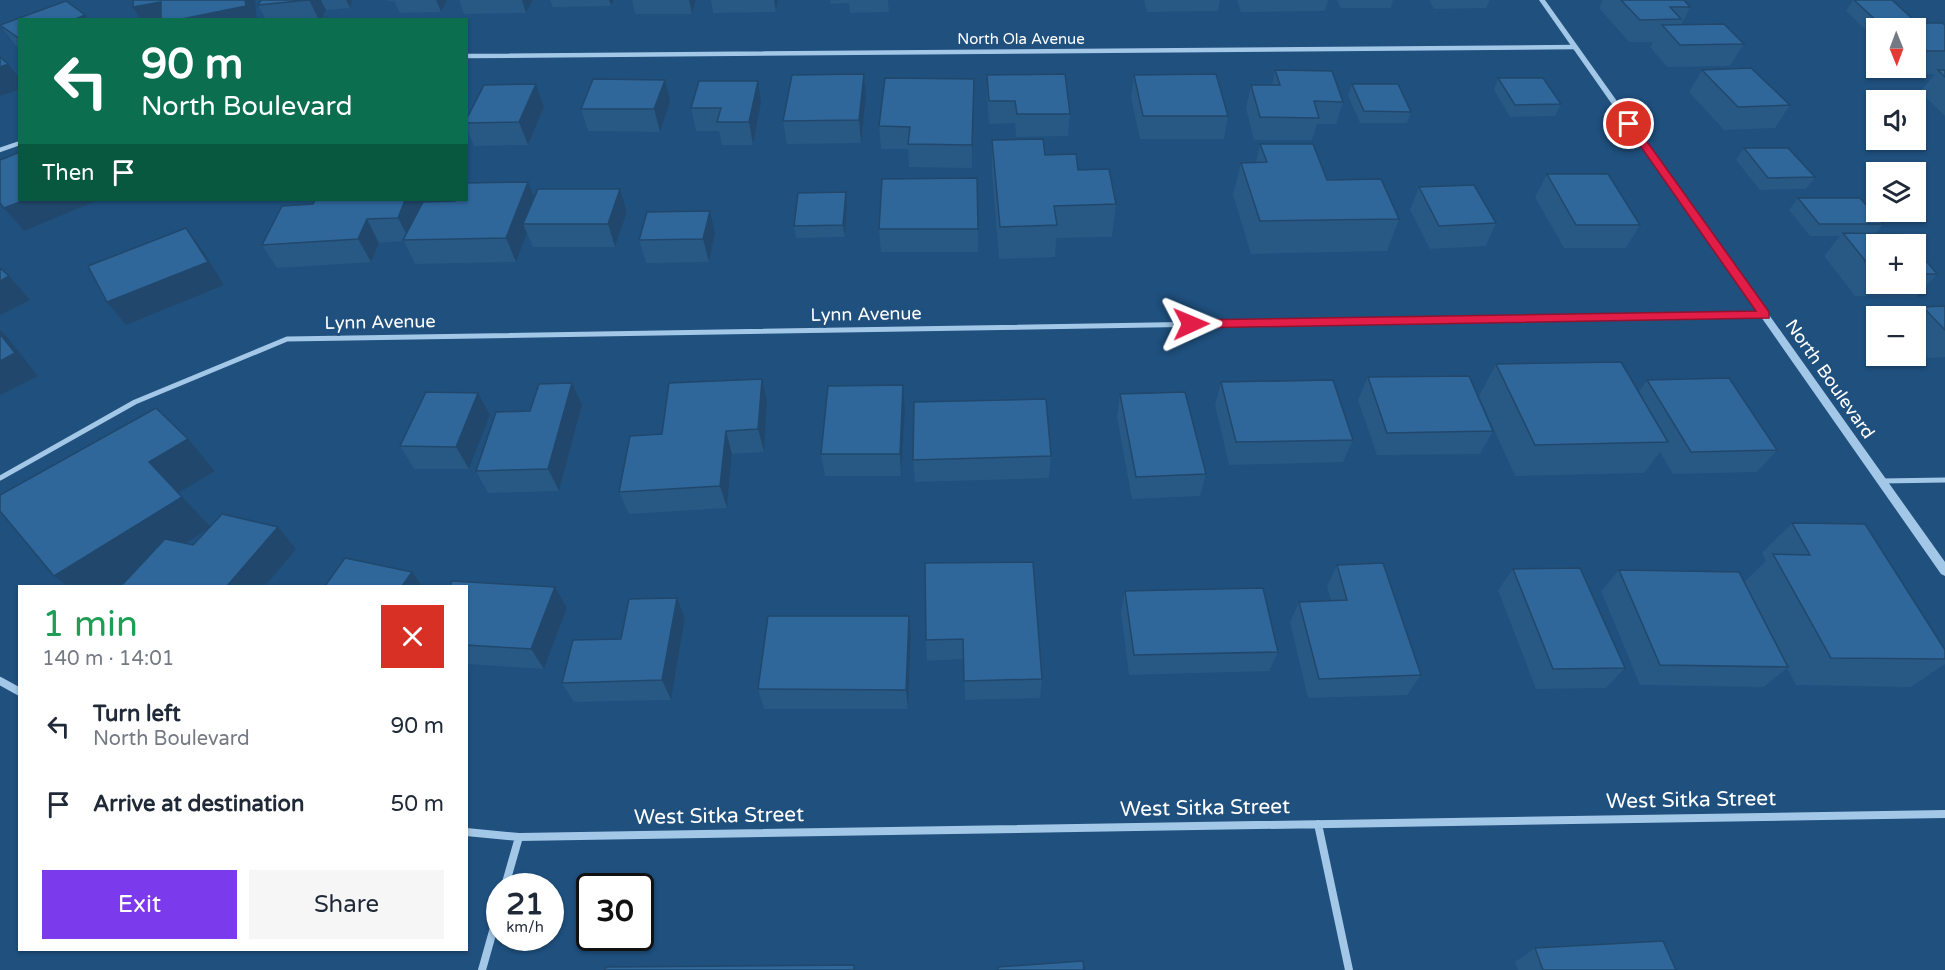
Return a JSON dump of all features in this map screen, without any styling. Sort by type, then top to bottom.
[{"type":"street","name":"North Boulevard","points":[[1542,0],[1945,571]]},
{"type":"street","name":"North Ola Avenue","points":[[468,56],[1575,47]]},
{"type":"street","points":[[0,150],[18,144]]},
{"type":"street","name":"Lynn Avenue","points":[[0,478],[135,402],[287,339],[1765,315]]},
{"type":"street","points":[[1882,481],[1945,480]]},
{"type":"street","points":[[0,681],[18,691]]},
{"type":"street","name":"West Sitka Street","points":[[468,832],[519,837],[1945,814]]},
{"type":"street","points":[[1318,824],[1349,970]]},
{"type":"street","points":[[509,873],[519,837]]},
{"type":"street","points":[[482,970],[487,951]]},
{"type":"building","points":[[133,0],[245,0],[246,6],[187,18],[161,18],[161,2],[133,7]]},
{"type":"building","points":[[261,0],[309,0],[258,5]]},
{"type":"building","points":[[1621,0],[1684,0],[1690,7],[1670,7],[1681,19],[1640,20]]},
{"type":"building","points":[[1854,0],[1892,0],[1912,18],[1873,18]]},
{"type":"building","points":[[66,1],[85,15],[78,18],[19,18]]},
{"type":"building","points":[[18,18],[18,38],[0,25]]},
{"type":"building","points":[[1926,23],[1942,23],[1945,25],[1945,51],[1927,51]]},
{"type":"building","points":[[1724,24],[1744,44],[1680,45],[1662,25]]},
{"type":"building","points":[[0,57],[8,64],[0,67]]},
{"type":"building","points":[[1751,68],[1790,105],[1738,107],[1702,70]]},
{"type":"building","points":[[1275,70],[1332,71],[1343,102],[1314,101],[1319,118],[1260,117],[1251,85],[1280,85]]},
{"type":"building","points":[[1938,70],[1945,70],[1945,77]]},
{"type":"building","points":[[864,74],[859,120],[783,121],[792,75]]},
{"type":"building","points":[[1065,74],[1070,114],[1017,114],[1015,101],[989,101],[987,75]]},
{"type":"building","points":[[1216,74],[1228,116],[1143,116],[1134,75]]},
{"type":"building","points":[[885,78],[974,79],[972,145],[908,144],[910,127],[879,126]]},
{"type":"building","points":[[1498,78],[1543,78],[1561,104],[1515,105]]},
{"type":"building","points":[[593,79],[665,80],[654,109],[581,109]]},
{"type":"building","points":[[699,81],[758,81],[749,122],[717,122],[721,108],[691,108]]},
{"type":"building","points":[[536,84],[519,122],[468,123],[468,116],[484,85]]},
{"type":"building","points":[[1352,84],[1398,84],[1411,112],[1364,111]]},
{"type":"building","points":[[1043,139],[1045,155],[1076,154],[1078,170],[1109,169],[1116,204],[1054,206],[1057,225],[1000,227],[992,140]]},
{"type":"building","points":[[1260,144],[1313,144],[1327,180],[1381,179],[1399,219],[1260,221],[1241,163],[1267,162]]},
{"type":"building","points":[[1744,148],[1788,148],[1815,177],[1768,178]]},
{"type":"building","points":[[18,153],[18,201],[22,201],[4,208],[0,203],[0,160]]},
{"type":"building","points":[[1547,174],[1608,174],[1640,225],[1576,225]]},
{"type":"building","points":[[977,178],[978,229],[879,229],[882,179]]},
{"type":"building","points":[[528,182],[506,238],[403,240],[423,202],[468,201],[468,183]]},
{"type":"building","points":[[1474,185],[1496,223],[1439,226],[1419,187]]},
{"type":"building","points":[[538,189],[620,189],[608,224],[523,224]]},
{"type":"building","points":[[846,192],[843,225],[794,226],[798,193]]},
{"type":"building","points":[[1798,198],[1860,198],[1866,205],[1866,222],[1883,224],[1819,224]]},
{"type":"building","points":[[314,201],[405,201],[398,218],[367,219],[358,239],[262,245],[282,206],[313,204]]},
{"type":"building","points":[[710,211],[703,239],[639,240],[647,212]]},
{"type":"building","points":[[186,228],[208,262],[107,302],[88,266]]},
{"type":"building","points":[[1843,233],[1903,234],[1866,234],[1866,262]]},
{"type":"building","points":[[1926,261],[1937,274],[1926,274]]},
{"type":"building","points":[[0,268],[9,276],[0,281]]},
{"type":"building","points":[[1945,306],[1945,330],[1926,310],[1926,307]]},
{"type":"building","points":[[0,334],[15,353],[0,361]]},
{"type":"building","points":[[1621,362],[1668,442],[1535,445],[1496,364]]},
{"type":"building","points":[[1469,376],[1493,431],[1387,433],[1368,377]]},
{"type":"building","points":[[1729,378],[1777,450],[1691,452],[1647,380]]},
{"type":"building","points":[[762,379],[758,429],[726,431],[720,486],[619,492],[630,436],[662,434],[669,383]]},
{"type":"building","points":[[1333,380],[1353,440],[1236,442],[1221,382]]},
{"type":"building","points":[[572,383],[548,469],[476,471],[496,412],[530,411],[539,384]]},
{"type":"building","points":[[903,385],[900,454],[821,454],[828,386]]},
{"type":"building","points":[[426,392],[478,393],[456,447],[400,446]]},
{"type":"building","points":[[1185,392],[1206,474],[1136,477],[1120,394]]},
{"type":"building","points":[[1046,399],[1051,456],[913,460],[914,402]]},
{"type":"building","points":[[156,408],[188,439],[149,462],[182,497],[54,576],[0,511],[0,495]]},
{"type":"building","points":[[222,514],[278,527],[228,585],[122,585],[165,539],[193,545]]},
{"type":"building","points":[[1792,523],[1865,524],[1945,650],[1945,659],[1831,658],[1773,554],[1810,555]]},
{"type":"building","points":[[345,558],[412,572],[403,585],[326,585]]},
{"type":"building","points":[[1033,562],[1042,679],[964,681],[963,639],[926,640],[925,563]]},
{"type":"building","points":[[1383,563],[1421,675],[1319,679],[1299,602],[1347,600],[1337,565]]},
{"type":"building","points":[[1580,568],[1625,668],[1553,669],[1513,569]]},
{"type":"building","points":[[1619,570],[1739,572],[1788,667],[1660,665]]},
{"type":"building","points":[[452,581],[555,587],[531,649],[468,645],[468,585],[450,585]]},
{"type":"building","points":[[1263,588],[1278,652],[1134,655],[1125,591]]},
{"type":"building","points":[[677,598],[662,680],[562,683],[573,640],[621,639],[629,599]]},
{"type":"building","points":[[768,616],[909,616],[906,690],[758,689]]},
{"type":"building","points":[[1663,941],[1676,970],[1543,970],[1535,948]]},
{"type":"building","points":[[1083,961],[1084,970],[998,970],[998,967]]},
{"type":"building","points":[[854,965],[854,970],[605,970],[606,967]]},
{"type":"route","points":[[1191,324],[1765,315],[1629,124]]}]
